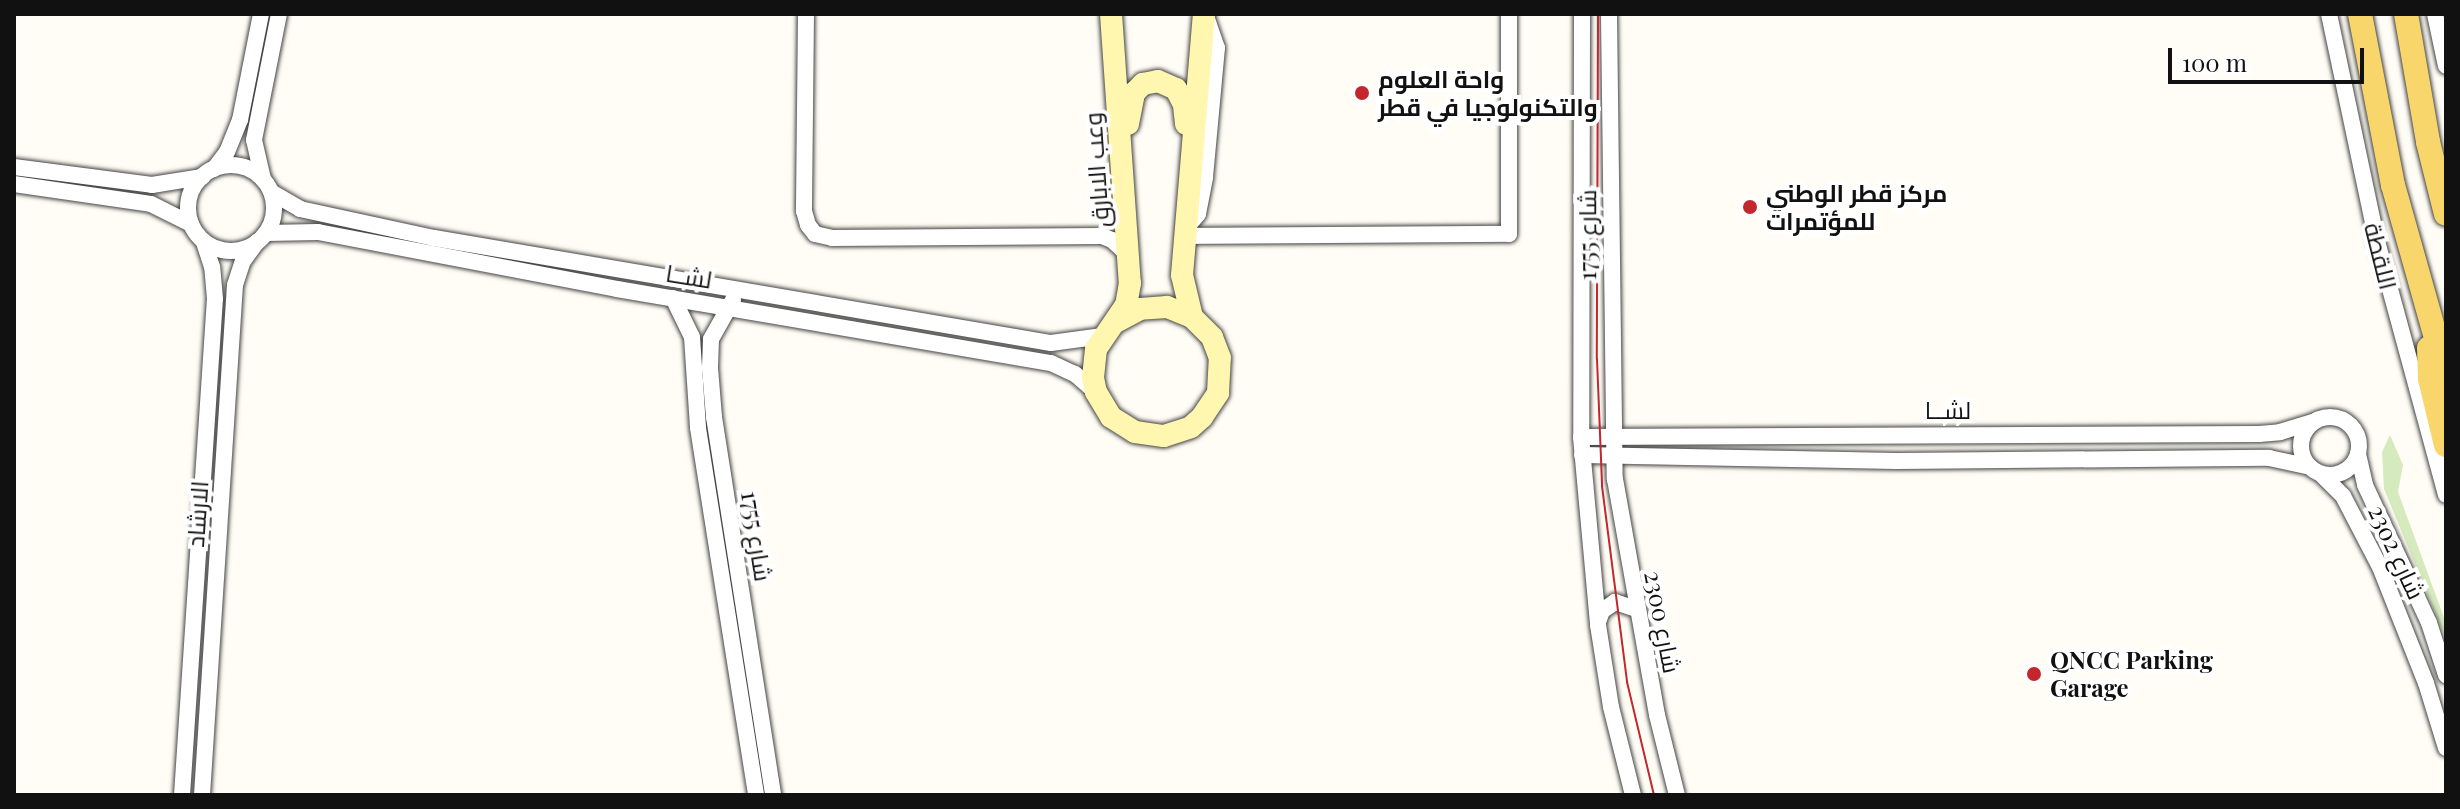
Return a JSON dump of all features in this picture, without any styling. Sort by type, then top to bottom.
[{"type":"main road","name":"اللقطة","points":[[2360,14],[2393,185],[2446,374]]},
{"type":"main road","points":[[2406,14],[2428,142],[2446,214]]},
{"type":"main road","points":[[2427,314],[2430,379],[2446,445]]},
{"type":"street","points":[[191,224],[188,202],[227,152],[240,120],[261,14]]},
{"type":"street","points":[[14,184],[151,204],[191,224],[204,242],[215,248],[234,251],[262,237],[273,213],[254,140],[279,14]]},
{"type":"street","points":[[806,14],[804,211],[808,225],[815,234],[832,238],[1102,236],[1112,240],[1130,257]]},
{"type":"street","name":"وعب الابارق","points":[[1110,329],[1129,296],[1130,257],[1123,214],[1124,171],[1111,14]]},
{"type":"street","points":[[1189,227],[1190,169],[1204,14]]},
{"type":"street","points":[[1192,317],[1183,287],[1189,227],[1217,48],[1204,14]]},
{"type":"street","points":[[1189,227],[1223,236],[1509,234],[1509,14]]},
{"type":"street","name":"شارع 1755","points":[[1582,14],[1582,455]]},
{"type":"street","name":"شارع 1755","points":[[1609,14],[1613,455]]},
{"type":"street","name":"اللقطة","points":[[2329,14],[2377,241],[2446,495]]},
{"type":"street","points":[[2435,14],[2446,66]]},
{"type":"street","points":[[1124,171],[1131,99],[1143,84],[1158,81],[1176,89],[1184,105],[1190,169]]},
{"type":"street","points":[[14,167],[152,185],[237,166],[267,187]]},
{"type":"street","name":"لشــا","points":[[267,187],[300,209],[387,229],[1051,343],[1110,329]]},
{"type":"street","points":[[1102,236],[1117,229],[1123,214]]},
{"type":"street","points":[[1189,227],[1207,227],[1223,236]]},
{"type":"street","name":"لشــا","points":[[262,237],[318,232],[673,298],[1051,363],[1075,374],[1096,392]]},
{"type":"street","name":"الارشاد","points":[[202,795],[235,285],[243,261],[262,237]]},
{"type":"street","name":"الارشاد","points":[[182,795],[215,299],[212,267],[204,242]]},
{"type":"street","name":"شارع 1755","points":[[735,289],[732,307],[711,339],[712,392],[773,795]]},
{"type":"street","name":"شارع 1755","points":[[673,298],[692,337],[698,428],[756,795]]},
{"type":"street","points":[[1153,306],[1180,310],[1192,317],[1212,337],[1220,358],[1221,379],[1215,399],[1191,427],[1164,436],[1135,432],[1111,417],[1096,392],[1093,364],[1110,329],[1153,306]]},
{"type":"street","points":[[1633,795],[1611,707],[1598,625],[1582,455],[1884,461],[2269,458],[2315,470],[2340,474],[2348,469],[2358,454],[2358,436],[2348,422],[2332,416],[2315,421],[2301,442],[2315,470]]},
{"type":"street","name":"لشــا","points":[[1581,437],[1613,434],[2259,434],[2280,432],[2315,421]]},
{"type":"street","name":"شارع 2302","points":[[2358,454],[2365,485],[2429,623],[2446,675]]},
{"type":"street","name":"شارع 2300","points":[[1613,455],[1636,609],[1677,795]]},
{"type":"street","name":"شارع 2302","points":[[2315,470],[2343,496],[2380,567],[2426,683],[2446,748]]},
{"type":"street","points":[[1598,625],[1602,611],[1615,602],[1636,609]]},
{"type":"green space","points":[[2390,435],[2403,465],[2398,492],[2446,623],[2446,639],[2384,489],[2382,452]]},
{"type":"tram line","points":[[1598,14],[1597,359],[1602,486],[1627,682],[1654,795]]},
{"type":"place","name":"واحة العلوم والتكنولوجيا في قطر","points":[[1362,93]]},
{"type":"place","name":"مركز قطر الوطني للمؤتمرات","points":[[1750,207]]},
{"type":"place","name":"QNCC Parking Garage","points":[[2034,674]]}]
